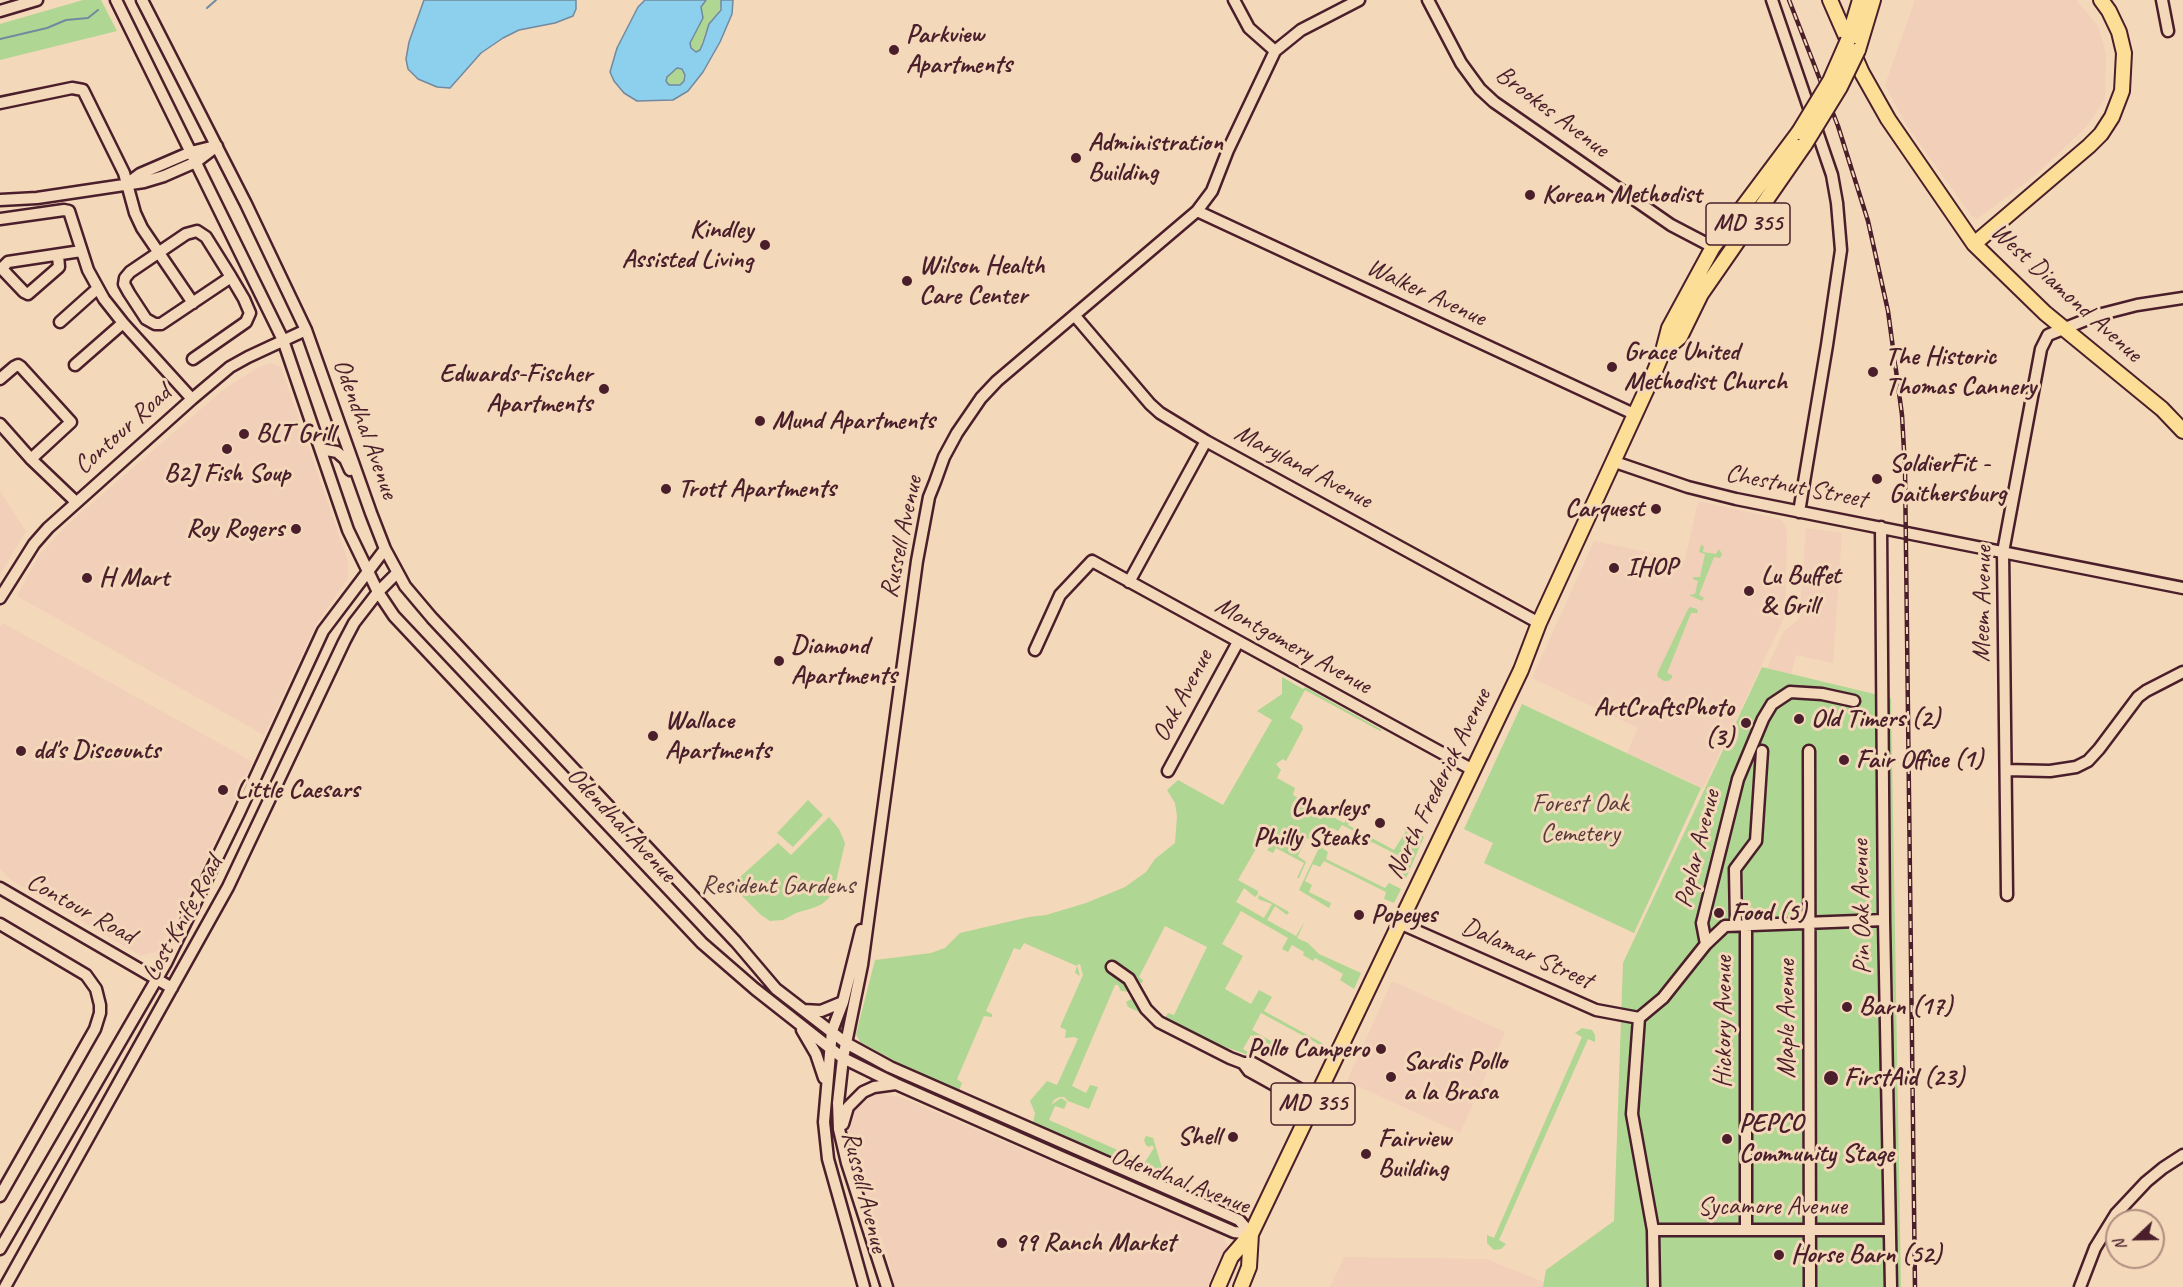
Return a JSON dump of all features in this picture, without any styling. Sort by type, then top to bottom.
[{"type":"main road","name":"West Diamond Avenue","points":[[1830,0],[1862,73],[1888,119],[1974,244],[1996,268],[2063,328],[2162,409],[2183,431]]},
{"type":"main road","points":[[1974,244],[2090,146],[2112,117],[2122,91],[2124,53],[2119,32],[2101,0]]},
{"type":"main road","name":"MD 355","points":[[1802,138],[1840,87],[1858,50],[1868,2]]},
{"type":"main road","name":"MD 355","points":[[1802,138],[1868,2]]},
{"type":"main road","name":"North Frederick Avenue","points":[[1218,1287],[1231,1257],[1251,1234],[1521,670],[1539,623],[1636,415],[1663,351],[1669,328],[1713,247],[1802,138]]},
{"type":"main road","name":"North Frederick Avenue","points":[[1663,351],[1680,337],[1701,294],[1802,138]]},
{"type":"main road","name":"North Frederick Avenue","points":[[1240,1287],[1250,1267],[1251,1234]]},
{"type":"street","points":[[0,11],[36,0]]},
{"type":"street","name":"Odendhal Avenue","points":[[116,0],[283,340],[348,530],[366,571],[394,616],[702,943],[755,989],[843,1058],[896,1084],[1234,1232],[1251,1234]]},
{"type":"street","name":"Odendhal Avenue","points":[[142,0],[217,146],[306,330],[385,549],[405,586],[432,618],[736,942],[776,988],[846,1043],[890,1067],[1239,1220],[1251,1234]]},
{"type":"street","points":[[1234,0],[1249,28],[1275,51]]},
{"type":"street","name":"Russell Avenue","points":[[887,1287],[844,1148],[839,1129],[838,1103],[843,1058],[862,965],[917,561],[932,489],[948,449],[981,398],[997,381],[1197,211],[1212,191],[1228,150],[1275,51],[1301,30],[1359,0]]},
{"type":"street","name":"Brookes Avenue","points":[[1428,0],[1461,63],[1480,89],[1494,102],[1671,225],[1713,247]]},
{"type":"street","points":[[1772,0],[1832,175],[1841,250],[1799,512]]},
{"type":"street","points":[[2162,0],[2168,31]]},
{"type":"street","points":[[0,103],[80,88],[119,163],[142,228],[193,303]]},
{"type":"street","points":[[127,183],[140,174],[191,152],[217,146]]},
{"type":"street","points":[[0,200],[37,198],[144,182],[164,177],[196,162],[217,146]]},
{"type":"street","points":[[0,219],[69,211],[81,251],[98,288],[123,323],[192,399]]},
{"type":"street","name":"Walker Avenue","points":[[1197,211],[1636,415]]},
{"type":"street","points":[[193,359],[246,322],[250,313],[244,299],[206,237],[197,231],[186,234],[130,272],[125,278],[124,284],[146,319],[150,323],[161,324],[231,278]]},
{"type":"street","points":[[58,255],[59,267],[28,294],[4,271],[3,267],[8,262],[81,251]]},
{"type":"street","points":[[60,322],[98,288]]},
{"type":"street","points":[[2063,328],[2098,315],[2137,305],[2183,298]]},
{"type":"street","name":"Maryland Avenue","points":[[1075,316],[1160,413],[1206,441],[1539,623]]},
{"type":"street","points":[[75,365],[123,323]]},
{"type":"street","name":"Meem Avenue","points":[[2007,895],[2003,552],[2041,349],[2048,335],[2063,328]]},
{"type":"street","name":"Contour Road","points":[[0,598],[34,544],[76,502],[192,399],[230,368],[306,330]]},
{"type":"street","points":[[0,379],[18,365],[71,422],[31,459]]},
{"type":"street","points":[[0,424],[31,459],[76,502]]},
{"type":"street","points":[[1129,582],[1206,441]]},
{"type":"street","points":[[321,449],[337,452],[345,459],[371,513]]},
{"type":"street","name":"Chestnut Street","points":[[1615,462],[1718,495],[2183,588]]},
{"type":"street","name":"Pin Oak Avenue","points":[[1881,527],[1884,920],[1891,1287]]},
{"type":"street","name":"Lost Knife Road","points":[[0,1249],[157,979],[239,813],[322,631],[385,549]]},
{"type":"street","name":"Montgomery Avenue","points":[[1035,650],[1060,595],[1092,561],[1473,770]]},
{"type":"street","name":"Lost Knife Road","points":[[5,1287],[228,887],[354,623],[378,592],[397,573]]},
{"type":"street","name":"Oak Avenue","points":[[1168,771],[1238,642]]},
{"type":"street","points":[[2007,770],[2050,771],[2076,767],[2088,761],[2100,749],[2138,698],[2146,691],[2183,672]]},
{"type":"street","name":"Poplar Avenue","points":[[1639,1018],[1663,998],[1706,944],[1702,923],[1738,778],[1763,719],[1772,704],[1790,692],[1822,694],[1854,701]]},
{"type":"street","name":"Hickory Avenue","points":[[1746,1229],[1741,924],[1735,869],[1756,841],[1762,751]]},
{"type":"street","name":"Maple Avenue","points":[[1809,751],[1810,1287]]},
{"type":"street","name":"Russell Avenue","points":[[864,1287],[828,1159],[824,1122],[832,1031],[843,1002],[876,862]]},
{"type":"street","name":"Contour Road","points":[[0,888],[172,988]]},
{"type":"street","points":[[1706,944],[1720,929],[1741,924],[1884,920]]},
{"type":"street","name":"Dalamar Street","points":[[1400,923],[1596,1010],[1639,1018]]},
{"type":"street","points":[[0,924],[86,975],[96,989],[100,1005],[95,1029],[0,1196]]},
{"type":"street","points":[[1112,967],[1129,979],[1146,1009],[1159,1022],[1243,1063],[1253,1063],[1314,1102]]},
{"type":"street","points":[[803,1010],[821,1011],[843,1002]]},
{"type":"street","points":[[790,1016],[808,1038],[826,1084]]},
{"type":"street","points":[[1639,1018],[1632,1114],[1653,1230],[1654,1287]]},
{"type":"street","points":[[844,1148],[843,1120],[848,1107],[869,1089],[896,1084]]},
{"type":"street","points":[[2079,1287],[2095,1248],[2116,1214],[2146,1182],[2183,1155]]},
{"type":"street","name":"Sycamore Avenue","points":[[1653,1230],[1890,1230]]},
{"type":"shaded area","points":[[1915,0],[2076,0],[2098,26],[2106,53],[2105,99],[2087,126],[2036,175],[1977,219],[1971,215],[1907,126],[1885,85]]},
{"type":"shaded area","points":[[271,363],[281,367],[348,561],[348,578],[317,623],[264,735],[17,596],[39,555],[68,524],[224,389],[259,367]]},
{"type":"shaded area","points":[[0,491],[26,531],[0,575]]},
{"type":"shaded area","points":[[1698,501],[1780,519],[1786,526],[1787,534],[1785,616],[1703,788],[1627,753],[1638,728],[1532,678],[1594,541],[1685,560]]},
{"type":"shaded area","points":[[1806,528],[1842,533],[1833,663],[1796,655],[1791,674],[1767,668],[1784,631],[1799,619]]},
{"type":"shaded area","points":[[3,623],[253,762],[196,882],[158,951],[141,956],[10,879],[0,869],[0,628]]},
{"type":"shaded area","points":[[1392,981],[1505,1032],[1460,1133],[1347,1081]]},
{"type":"shaded area","points":[[879,1094],[901,1097],[1223,1236],[1227,1246],[1207,1287],[895,1287],[888,1256],[855,1174],[848,1138],[848,1127],[855,1107],[870,1096]]},
{"type":"shaded area","points":[[1344,1257],[1486,1259],[1544,1282],[1543,1287],[1330,1287]]},
{"type":"green space","points":[[83,0],[101,0],[117,31],[0,60],[0,24]]},
{"type":"green space","points":[[706,0],[721,0],[722,6],[705,33],[700,50],[696,52],[691,48],[690,43],[700,24],[701,6]]},
{"type":"green space","points":[[677,68],[682,69],[685,75],[684,81],[680,85],[669,85],[666,81],[667,77]]},
{"type":"green space","points":[[1701,545],[1704,546],[1703,552],[1716,554],[1719,549],[1722,554],[1720,558],[1714,557],[1699,595],[1704,598],[1702,601],[1689,595],[1695,594],[1698,581],[1693,577],[1700,577],[1705,554],[1699,552]]},
{"type":"green space","points":[[1690,607],[1697,609],[1698,613],[1691,613],[1667,673],[1672,675],[1672,678],[1664,681],[1657,674]]},
{"type":"green space","points":[[1762,667],[1891,698],[1901,1287],[1543,1287],[1546,1270],[1614,1221],[1623,963]]},
{"type":"green space","points":[[1282,677],[1303,689],[1305,687],[1382,730],[1380,731],[1305,690],[1290,718],[1302,725],[1303,729],[1286,761],[1283,759],[1276,764],[1281,770],[1277,778],[1295,788],[1293,795],[1344,823],[1354,806],[1357,807],[1348,825],[1394,850],[1406,831],[1403,828],[1424,837],[1406,878],[1398,874],[1400,868],[1392,864],[1403,867],[1407,860],[1372,842],[1370,844],[1366,841],[1367,838],[1342,825],[1338,831],[1332,828],[1322,848],[1328,852],[1326,859],[1385,888],[1389,883],[1401,889],[1394,903],[1384,899],[1386,892],[1324,861],[1320,867],[1313,864],[1305,881],[1312,885],[1309,892],[1331,903],[1329,908],[1299,890],[1326,833],[1319,829],[1314,841],[1307,838],[1298,856],[1306,862],[1299,878],[1297,878],[1304,863],[1276,848],[1273,853],[1267,850],[1270,846],[1261,840],[1238,880],[1258,891],[1258,894],[1255,897],[1244,888],[1236,902],[1264,918],[1272,904],[1258,899],[1259,895],[1289,912],[1287,915],[1275,906],[1267,920],[1296,936],[1305,921],[1297,938],[1308,943],[1319,954],[1361,973],[1354,989],[1340,980],[1343,974],[1315,958],[1313,961],[1292,945],[1288,952],[1282,949],[1288,938],[1241,911],[1222,944],[1243,956],[1225,989],[1251,1004],[1259,990],[1272,997],[1264,1011],[1324,1044],[1322,1046],[1261,1013],[1252,1030],[1276,1044],[1274,1047],[1251,1035],[1243,1049],[1255,1057],[1219,1045],[1165,1018],[1168,1013],[1174,1015],[1207,947],[1165,926],[1139,977],[1143,980],[1142,983],[1139,983],[1129,971],[1114,962],[1111,970],[1128,984],[1138,1004],[1139,1012],[1128,1007],[1126,1002],[1133,998],[1131,992],[1121,991],[1118,985],[1115,985],[1072,1086],[1086,1093],[1090,1085],[1098,1087],[1089,1109],[1068,1101],[1064,1097],[1059,1097],[1051,1105],[1061,1098],[1067,1102],[1064,1109],[1055,1106],[1049,1120],[1145,1162],[1154,1148],[1152,1145],[1149,1147],[1146,1145],[1144,1140],[1146,1136],[1153,1138],[1166,1181],[1033,1124],[1035,1113],[1030,1101],[1047,1081],[1057,1085],[1078,1039],[1065,1038],[1066,1030],[1060,1027],[1083,975],[1080,964],[1077,965],[1080,976],[1075,973],[1077,966],[1024,943],[1020,950],[1014,948],[986,1011],[992,1014],[992,1017],[984,1016],[957,1079],[962,1083],[959,1091],[902,1065],[860,1042],[856,1034],[875,960],[931,953],[945,948],[960,933],[1046,915],[1086,903],[1125,887],[1146,872],[1155,859],[1175,843],[1177,816],[1175,803],[1167,790],[1178,780],[1223,805],[1272,720],[1257,711],[1282,694]]},
{"type":"green space","name":"Forest Oak Cemetery","points":[[1522,704],[1701,788],[1634,933],[1484,863],[1493,843],[1464,829]]},
{"type":"green space","points":[[808,800],[823,815],[793,847],[777,833]]},
{"type":"green space","name":"Resident Gardens","points":[[829,817],[839,829],[845,843],[835,886],[829,898],[822,904],[783,920],[770,921],[731,885],[778,843],[791,855]]},
{"type":"green space","points":[[1582,1028],[1592,1030],[1595,1042],[1588,1039],[1499,1240],[1506,1244],[1501,1249],[1494,1250],[1487,1243],[1487,1235],[1494,1238],[1582,1037],[1575,1033]]},
{"type":"water","points":[[424,0],[576,0],[576,9],[573,16],[555,23],[519,30],[503,38],[481,53],[450,88],[437,87],[418,79],[408,69],[406,59],[409,42]]},
{"type":"water","points":[[645,0],[706,0],[701,7],[703,18],[690,43],[691,48],[696,52],[700,50],[709,24],[721,10],[721,0],[733,0],[732,14],[703,72],[688,91],[673,100],[637,101],[624,93],[610,72],[617,48],[638,7]],"holes":[[[677,68],[682,69],[685,75],[684,81],[680,85],[669,85],[666,81],[667,77]]]},
{"type":"waterway","points":[[207,8],[216,0]]},
{"type":"waterway","points":[[0,39],[47,28],[66,20],[88,18],[98,10]]},
{"type":"railway","points":[[1789,0],[1838,126],[1868,221],[1888,311],[1902,415],[1905,468],[1915,1287]]},
{"type":"place","name":"Parkview Apartments","points":[[894,50]]},
{"type":"place","name":"Administration Building","points":[[1076,158]]},
{"type":"place","name":"Korean Methodist","points":[[1530,195]]},
{"type":"place","name":"Kindley Assisted Living","points":[[765,245]]},
{"type":"place","name":"Wilson Health Care Center","points":[[907,281]]},
{"type":"place","name":"Grace United Methodist Church","points":[[1612,367]]},
{"type":"place","name":"The Historic Thomas Cannery","points":[[1873,372]]},
{"type":"place","name":"Edwards-Fischer Apartments","points":[[604,389]]},
{"type":"place","name":"Mund Apartments","points":[[760,421]]},
{"type":"place","name":"BLT Grill","points":[[244,434]]},
{"type":"place","name":"B2J Fish Soup","points":[[227,449]]},
{"type":"place","name":"SoldierFit - Gaithersburg","points":[[1877,479]]},
{"type":"place","name":"Trott Apartments","points":[[666,489]]},
{"type":"place","name":"Carquest","points":[[1656,509]]},
{"type":"place","name":"Roy Rogers","points":[[296,529]]},
{"type":"place","name":"IHOP","points":[[1614,568]]},
{"type":"place","name":"H Mart","points":[[87,578]]},
{"type":"place","name":"Lu Buffet & Grill","points":[[1749,591]]},
{"type":"place","name":"Diamond Apartments","points":[[779,661]]},
{"type":"place","name":"Old Timers (2)","points":[[1799,719]]},
{"type":"place","name":"ArtCraftsPhoto (3)","points":[[1746,723]]},
{"type":"place","name":"Wallace Apartments","points":[[653,736]]},
{"type":"place","name":"dd's Discounts","points":[[21,751]]},
{"type":"place","name":"Fair Office (1)","points":[[1844,760]]},
{"type":"place","name":"Little Caesars","points":[[223,790]]},
{"type":"place","name":"Charleys Philly Steaks","points":[[1380,823]]},
{"type":"place","name":"Food (5)","points":[[1719,913]]},
{"type":"place","name":"Popeyes","points":[[1359,915]]},
{"type":"place","name":"Barn (17)","points":[[1847,1007]]},
{"type":"place","name":"Pollo Campero","points":[[1381,1049]]},
{"type":"place","name":"Sardis Pollo a la Brasa","points":[[1391,1077]]},
{"type":"place","name":"FirstAid (23)","points":[[1831,1078]]},
{"type":"place","name":"Shell","points":[[1233,1137]]},
{"type":"place","name":"PEPCO Community Stage","points":[[1727,1139]]},
{"type":"place","name":"Fairview Building","points":[[1366,1154]]},
{"type":"place","name":"99 Ranch Market","points":[[1002,1243]]},
{"type":"place","name":"Horse Barn (52)","points":[[1779,1255]]}]
